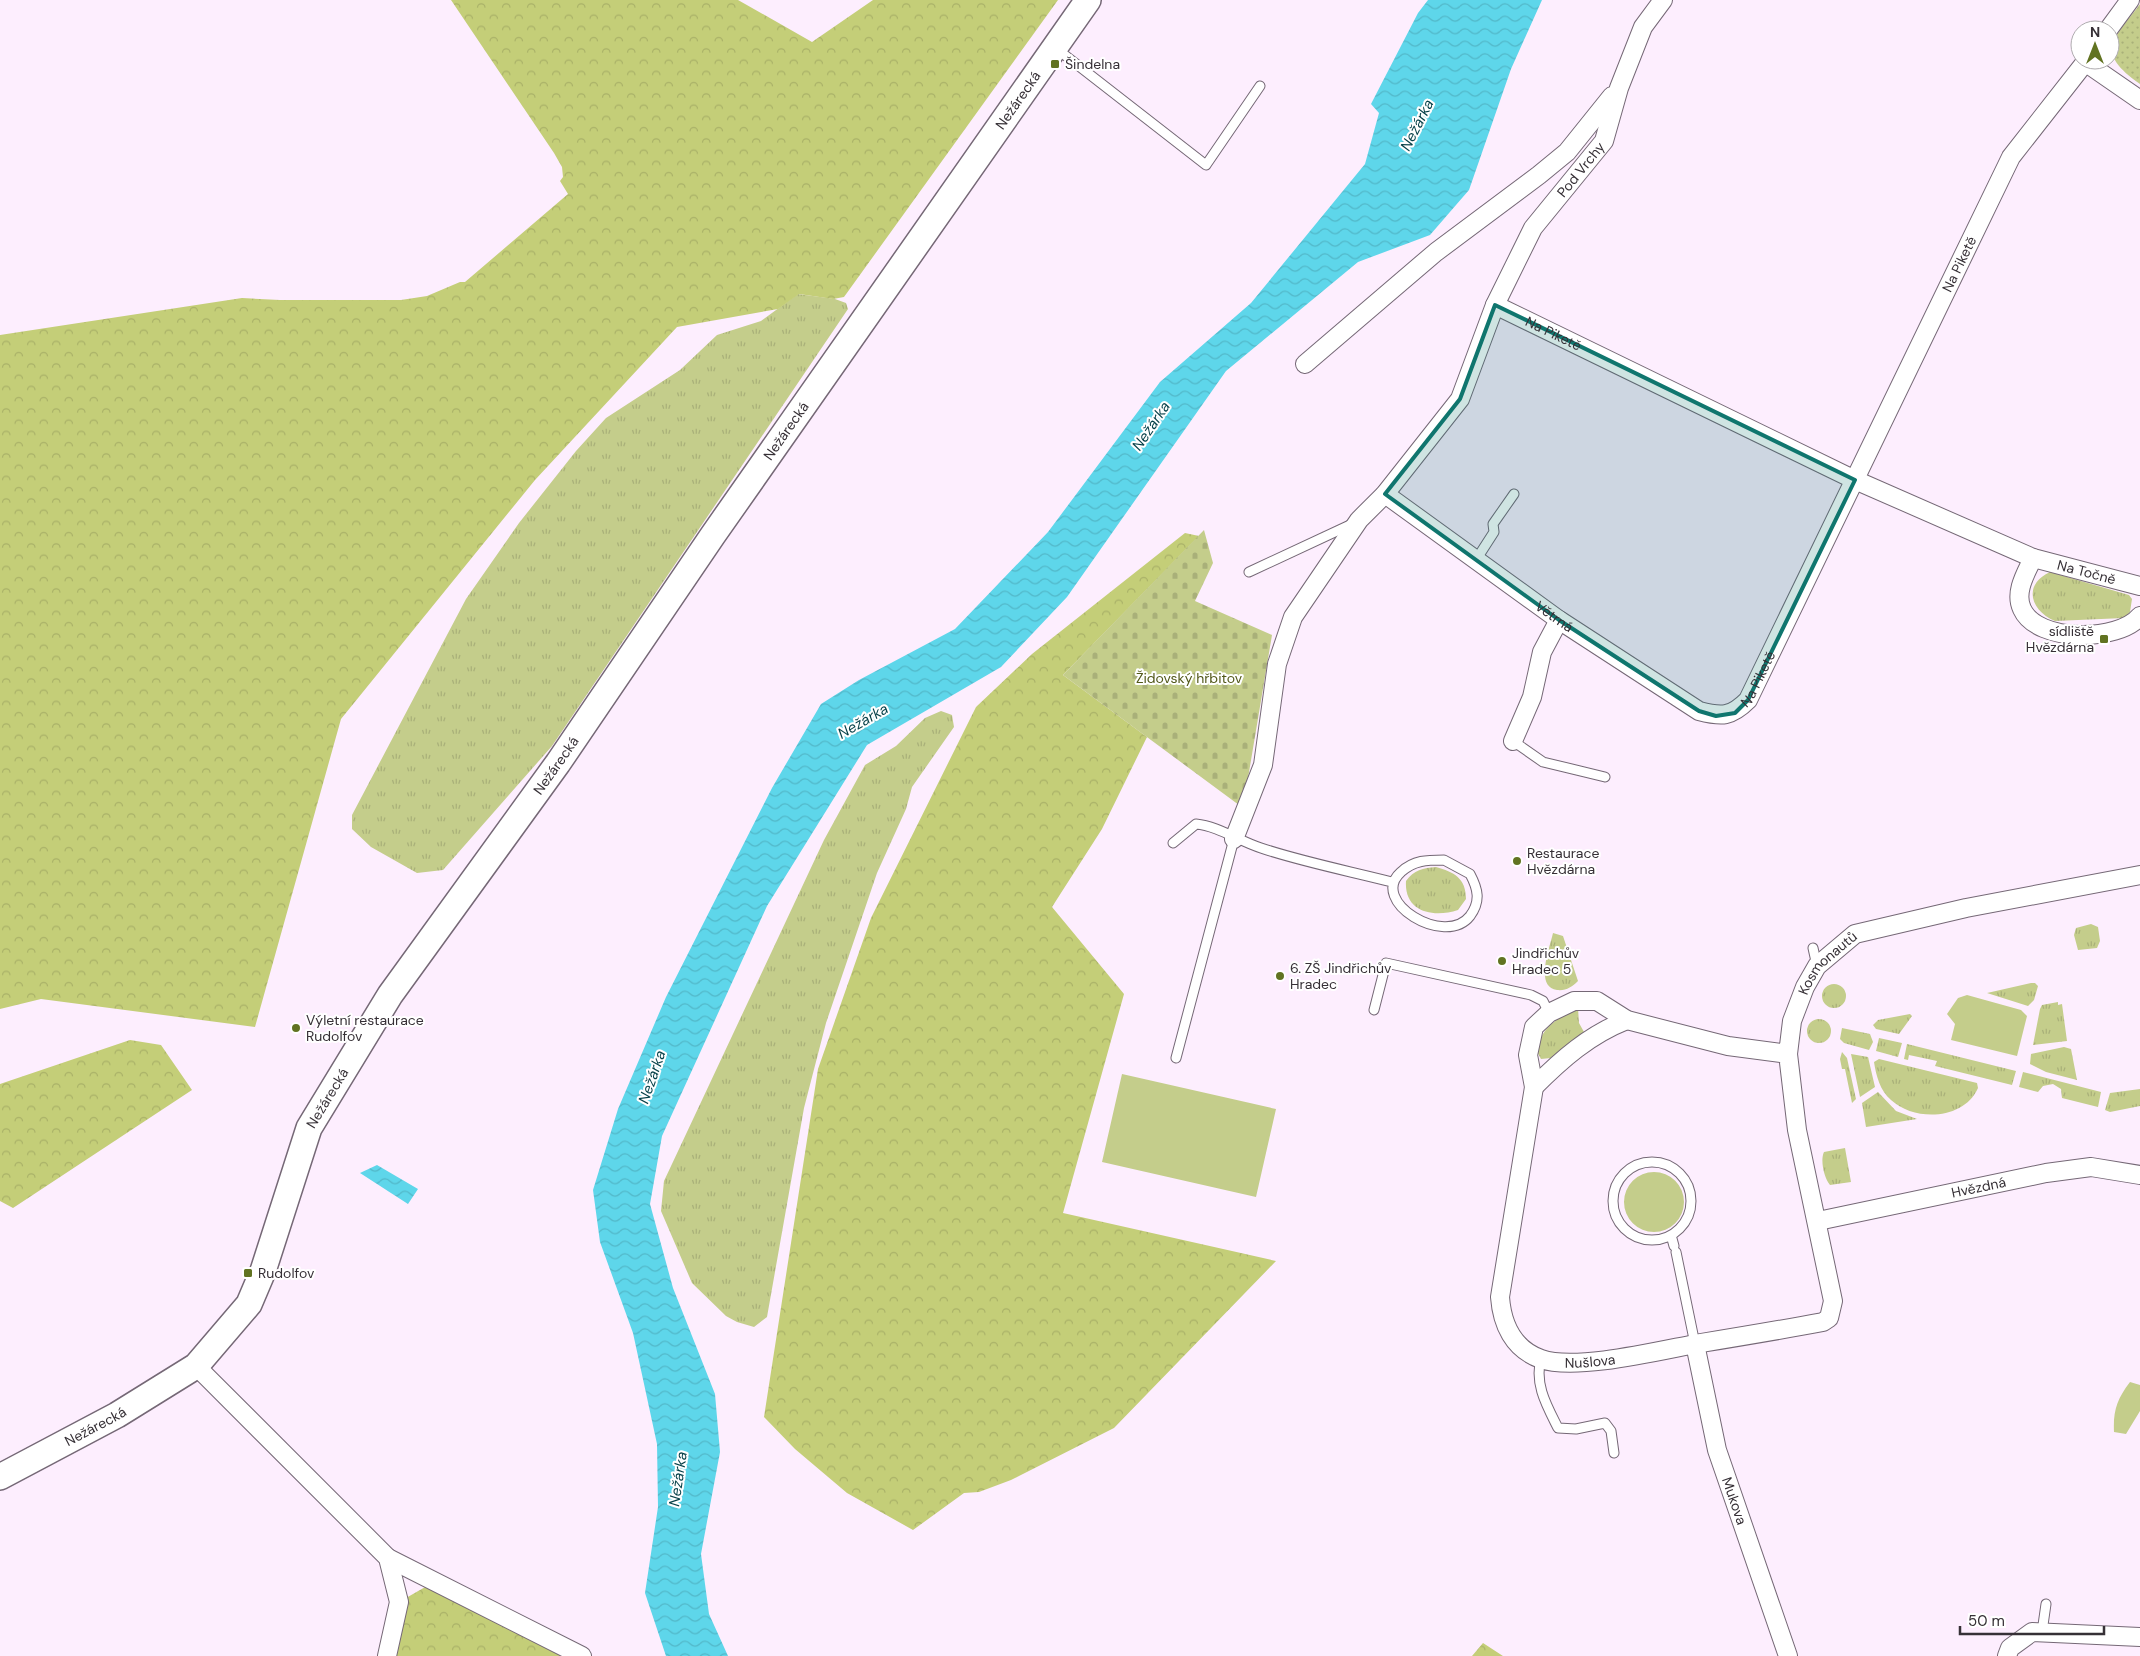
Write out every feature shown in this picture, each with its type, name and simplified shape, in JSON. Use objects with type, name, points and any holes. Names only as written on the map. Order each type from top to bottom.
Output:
[{"type":"street","name":"Nežárecká","points":[[0,1477],[118,1415],[196,1366],[249,1304],[263,1271],[309,1128],[390,995],[558,763],[713,535],[1088,0]]},
{"type":"street","name":"Pod Vrchy","points":[[1234,839],[1263,765],[1277,664],[1294,617],[1359,520],[1385,494],[1460,399],[1495,305],[1533,228],[1604,141],[1619,88],[1643,27],[1663,0]]},
{"type":"street","points":[[2115,20],[2130,0]]},
{"type":"street","name":"Na Piketě","points":[[1735,713],[1748,700],[2011,157],[2079,70]]},
{"type":"street","name":"Na Piketě","points":[[2098,70],[2140,100]]},
{"type":"street","points":[[1305,364],[1436,252],[1567,152],[1588,129],[1619,88]]},
{"type":"street","name":"Na Piketě","points":[[1495,305],[1855,480],[2033,558]]},
{"type":"street","name":"Větrná","points":[[1385,494],[1559,620],[1699,711],[1716,716],[1735,713]]},
{"type":"street","points":[[2033,558],[2020,589],[2022,609],[2031,620],[2051,633],[2077,635],[2114,632],[2134,623],[2140,616]]},
{"type":"street","name":"Na Točně","points":[[2033,558],[2140,586]]},
{"type":"street","points":[[1513,741],[1532,697],[1542,652],[1559,620]]},
{"type":"street","name":"Kosmonautů","points":[[1818,1221],[1798,1130],[1788,1054],[1789,1036],[1796,1010],[1805,987],[1817,966],[1855,934],[1965,902],[2140,875]]},
{"type":"street","points":[[1534,1087],[1528,1056],[1534,1027],[1549,1013],[1574,1001],[1584,1000],[1605,1005],[1626,1020],[1728,1046],[1788,1054]]},
{"type":"street","points":[[1534,1087],[1575,1048],[1610,1027],[1626,1020]]},
{"type":"street","name":"Nušlova","points":[[1534,1087],[1500,1297],[1502,1315],[1510,1336],[1540,1359],[1559,1363],[1618,1358],[1823,1322],[1829,1318],[1833,1301],[1818,1221]]},
{"type":"street","name":"Hvězdná","points":[[1818,1221],[2046,1173],[2091,1167],[2140,1175]]},
{"type":"street","name":"Mukova","points":[[1695,1344],[1717,1450],[1788,1656]]},
{"type":"street","points":[[196,1366],[388,1558],[582,1656]]},
{"type":"street","points":[[387,1656],[399,1602],[388,1558]]},
{"type":"street","points":[[2007,1656],[2010,1648],[2032,1632],[2140,1637]]},
{"type":"lane","points":[[1055,47],[1206,165],[1260,86]]},
{"type":"lane","points":[[1476,560],[1494,532],[1493,524],[1514,494]]},
{"type":"lane","points":[[1249,572],[1359,520]]},
{"type":"lane","points":[[1513,741],[1543,762],[1605,777]]},
{"type":"lane","points":[[1173,843],[1196,824],[1210,826],[1234,839],[1262,849],[1392,882]]},
{"type":"lane","points":[[1176,1058],[1234,839]]},
{"type":"lane","points":[[1444,860],[1470,874],[1478,895],[1476,906],[1468,918],[1455,926],[1437,926],[1419,922],[1397,900],[1392,888],[1392,882],[1407,866],[1418,861],[1444,860]]},
{"type":"lane","points":[[1813,948],[1817,966]]},
{"type":"lane","points":[[1374,1010],[1386,963],[1531,995],[1543,1002],[1549,1013]]},
{"type":"lane","points":[[1650,1163],[1667,1165],[1676,1171],[1687,1184],[1691,1200],[1688,1215],[1679,1229],[1671,1235],[1657,1240],[1642,1238],[1633,1235],[1620,1222],[1614,1209],[1615,1191],[1621,1179],[1634,1167],[1650,1163]]},
{"type":"lane","points":[[1671,1235],[1695,1344]]},
{"type":"lane","points":[[1540,1359],[1538,1380],[1547,1406],[1558,1428],[1576,1429],[1605,1423],[1611,1431],[1614,1453]]},
{"type":"lane","points":[[2042,1632],[2046,1604]]},
{"type":"highlighted area","points":[[1495,305],[1855,480],[1748,700],[1735,713],[1716,716],[1699,711],[1559,620],[1385,494],[1460,399]]},
{"type":"green space","points":[[451,0],[738,0],[812,42],[873,0],[1058,0],[844,297],[833,299],[799,294],[778,309],[677,327],[535,480],[341,719],[255,1027],[41,999],[0,1009],[0,335],[242,298],[280,300],[401,300],[427,296],[460,282],[465,282],[568,194],[560,181],[563,177],[562,167],[554,153]]},
{"type":"green space","points":[[2140,4],[2140,84],[2120,66],[2120,31]]},
{"type":"green space","points":[[798,294],[835,299],[846,303],[848,309],[552,746],[443,870],[417,873],[371,847],[352,829],[352,815],[466,599],[519,523],[576,451],[606,418],[680,370],[717,335],[761,321]]},
{"type":"green space","name":"Židovský hřbitov","points":[[1204,530],[1213,563],[1195,601],[1272,635],[1243,808],[1063,675]]},
{"type":"green space","points":[[1185,533],[1199,536],[1063,675],[1147,737],[1102,829],[1052,907],[1124,994],[1063,1213],[1276,1261],[1114,1428],[1011,1480],[979,1492],[964,1493],[913,1530],[847,1493],[795,1449],[764,1417],[818,1069],[871,918],[976,707],[1032,654]]},
{"type":"green space","points":[[2050,572],[2129,595],[2132,599],[2130,612],[2124,618],[2055,621],[2047,617],[2035,605],[2033,591],[2041,577]]},
{"type":"green space","points":[[941,711],[952,715],[954,727],[912,787],[906,809],[877,873],[826,1023],[804,1108],[767,1317],[754,1327],[737,1322],[726,1316],[692,1283],[661,1211],[664,1181],[824,840],[865,765],[896,746],[925,718]]},
{"type":"green space","points":[[1436,867],[1458,877],[1464,886],[1466,899],[1458,910],[1430,913],[1415,906],[1410,900],[1406,881],[1419,870]]},
{"type":"green space","points":[[2091,924],[2098,927],[2100,941],[2097,948],[2078,950],[2074,935],[2076,928]]},
{"type":"green space","points":[[1553,933],[1563,936],[1578,981],[1571,987],[1563,990],[1550,987],[1546,982],[1545,966]]},
{"type":"green space","points":[[2035,983],[2038,986],[2034,1000],[2028,1006],[1987,993]]},
{"type":"green space","points":[[1834,984],[1843,987],[1846,996],[1843,1005],[1834,1008],[1825,1005],[1822,996],[1825,987]]},
{"type":"green space","points":[[1967,995],[2021,1010],[2027,1016],[2017,1056],[1951,1040],[1955,1024],[1947,1014],[1958,998]]},
{"type":"green space","points":[[2058,1002],[2058,1005],[2062,1004],[2067,1041],[2033,1045],[2042,1005]]},
{"type":"green space","points":[[1578,1008],[1579,1023],[1584,1032],[1551,1058],[1541,1059],[1536,1050],[1547,1029],[1551,1024]]},
{"type":"green space","points":[[1910,1014],[1912,1016],[1899,1034],[1876,1029],[1873,1025],[1878,1020]]},
{"type":"green space","points":[[1819,1019],[1827,1023],[1831,1031],[1827,1039],[1819,1043],[1811,1039],[1807,1031],[1811,1023]]},
{"type":"green space","points":[[1842,1028],[1870,1034],[1873,1042],[1869,1050],[1844,1043],[1840,1039]]},
{"type":"green space","points":[[1879,1038],[1902,1043],[1898,1057],[1876,1051]]},
{"type":"green space","points":[[130,1040],[161,1045],[192,1090],[13,1208],[0,1201],[0,1084]]},
{"type":"green space","points":[[1907,1044],[2016,1071],[2012,1085],[1935,1066],[1937,1061],[1909,1055],[1908,1060],[1904,1059]]},
{"type":"green space","points":[[2064,1047],[2071,1049],[2077,1080],[2046,1072],[2030,1064],[2031,1054]]},
{"type":"green space","points":[[1842,1052],[1847,1058],[1856,1099],[1852,1103],[1845,1069],[1842,1069],[1840,1059]]},
{"type":"green space","points":[[1851,1054],[1868,1057],[1875,1087],[1860,1097]]},
{"type":"green space","points":[[1879,1059],[1977,1083],[1978,1088],[1971,1099],[1951,1112],[1925,1114],[1913,1112],[1901,1107],[1884,1092],[1877,1077],[1874,1062]]},
{"type":"green space","points":[[2023,1072],[2101,1092],[2098,1107],[2062,1098],[2061,1089],[2053,1084],[2043,1086],[2038,1092],[2019,1087]]},
{"type":"green space","points":[[1122,1074],[1276,1109],[1256,1197],[1102,1162]]},
{"type":"green space","points":[[2140,1089],[2140,1106],[2110,1112],[2105,1110],[2110,1093]]},
{"type":"green space","points":[[1878,1092],[1896,1111],[1917,1119],[1866,1127],[1862,1103]]},
{"type":"green space","points":[[1845,1148],[1851,1182],[1830,1185],[1823,1169],[1822,1160],[1824,1152]]},
{"type":"green space","points":[[1654,1172],[1671,1177],[1679,1185],[1684,1202],[1679,1219],[1671,1227],[1654,1232],[1637,1227],[1629,1219],[1624,1202],[1629,1185],[1637,1177]]},
{"type":"green space","points":[[2130,1382],[2140,1385],[2140,1411],[2126,1434],[2114,1432],[2114,1418],[2117,1406]]},
{"type":"green space","points":[[434,1582],[583,1656],[387,1656],[399,1602]]},
{"type":"green space","points":[[1483,1643],[1503,1656],[1472,1656]]},
{"type":"water","name":"Nežárka","points":[[1428,0],[1542,0],[1511,69],[1469,190],[1430,235],[1358,262],[1226,371],[1067,597],[1001,667],[867,745],[767,906],[662,1136],[650,1204],[673,1288],[715,1394],[720,1452],[701,1554],[709,1614],[728,1656],[666,1656],[645,1593],[658,1507],[657,1444],[633,1333],[600,1242],[593,1190],[618,1109],[666,997],[772,788],[821,704],[859,680],[955,629],[1048,532],[1160,382],[1251,303],[1365,164],[1379,113],[1371,104],[1418,13]]},
{"type":"water","points":[[377,1165],[418,1189],[408,1204],[360,1173]]},
{"type":"place","name":"Šindelna","points":[[1055,64]]},
{"type":"place","name":"sídliště Hvězdárna","points":[[2104,639]]},
{"type":"place","name":"Restaurace Hvězdárna","points":[[1517,861]]},
{"type":"place","name":"Jindřichův Hradec 5","points":[[1502,961]]},
{"type":"place","name":"6. ZŠ Jindřichův Hradec","points":[[1280,976]]},
{"type":"place","name":"Výletní restaurace Rudolfov","points":[[296,1028]]},
{"type":"place","name":"Rudolfov","points":[[248,1273]]}]
